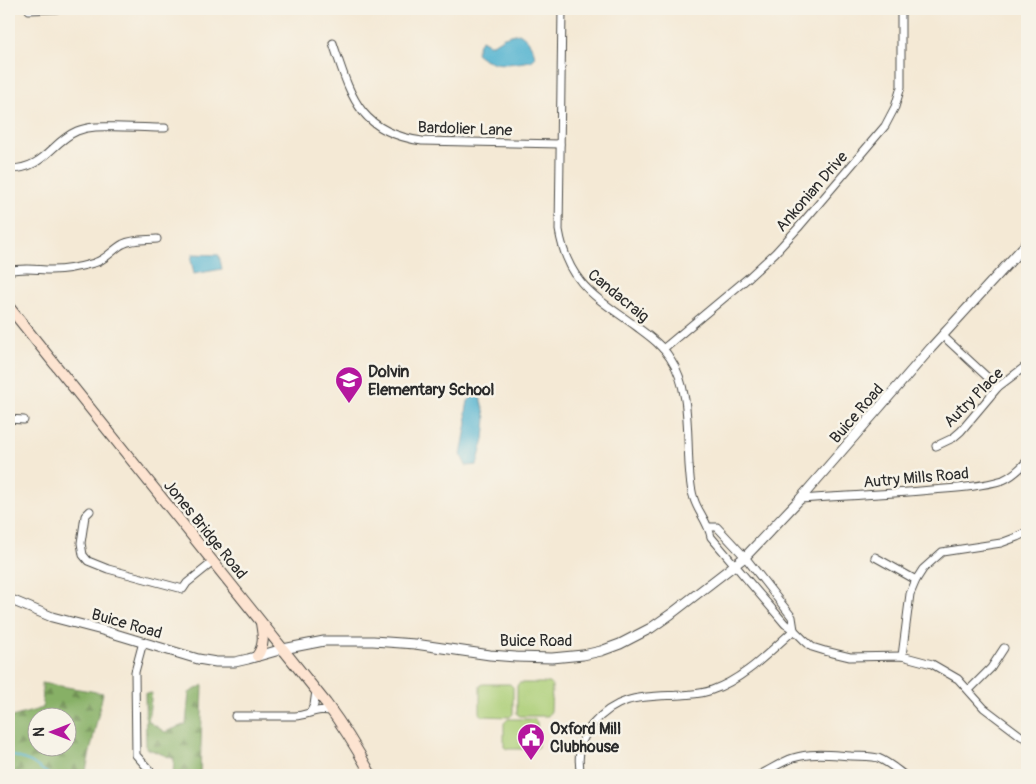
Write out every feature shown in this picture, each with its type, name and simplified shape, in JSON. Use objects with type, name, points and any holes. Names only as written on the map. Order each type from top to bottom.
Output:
[{"type":"main road","name":"Jones Bridge Road","points":[[9,307],[333,712],[371,775]]},
{"type":"main road","points":[[258,656],[263,642],[261,622]]},
{"type":"street","points":[[29,10],[57,9]]},
{"type":"street","name":"Candacraig","points":[[562,9],[559,230],[562,247],[569,265],[590,292],[651,338],[663,349],[676,368],[683,390],[690,476],[694,499],[709,527],[711,536],[785,624],[812,646],[850,657],[902,656],[932,664],[958,679],[984,708],[1027,739]]},
{"type":"street","name":"Ankonian Drive","points":[[663,349],[775,253],[885,126],[895,107],[900,87],[902,9]]},
{"type":"street","name":"Bardolier Lane","points":[[333,43],[348,87],[356,103],[371,121],[392,134],[406,139],[422,141],[560,144]]},
{"type":"street","points":[[9,169],[27,166],[36,162],[69,135],[86,128],[99,126],[165,128]]},
{"type":"street","points":[[9,271],[16,269],[62,270],[101,261],[126,242],[157,239]]},
{"type":"street","name":"Buice Road","points":[[9,599],[52,617],[198,659],[216,662],[235,662],[283,649],[324,641],[354,640],[415,644],[516,657],[552,658],[601,651],[620,644],[651,628],[745,557],[800,499],[1027,243]]},
{"type":"street","points":[[943,336],[998,387]]},
{"type":"street","name":"Autry Place","points":[[936,446],[953,438],[961,431],[998,387],[1027,365]]},
{"type":"street","points":[[9,419],[24,420]]},
{"type":"street","name":"Autry Mills Road","points":[[800,499],[872,495],[982,485],[1004,480],[1012,476],[1027,461]]},
{"type":"street","points":[[90,510],[84,516],[81,544],[83,555],[88,561],[108,569],[183,590],[187,583],[213,562]]},
{"type":"street","name":"Candacraig","points":[[709,527],[717,527],[745,557],[792,617],[794,630]]},
{"type":"street","points":[[902,656],[910,594],[923,569],[942,552],[1000,543],[1027,532]]},
{"type":"street","points":[[875,557],[916,580]]},
{"type":"street","points":[[581,775],[579,755],[582,742],[590,727],[606,710],[627,700],[642,697],[694,694],[710,691],[745,673],[794,630]]},
{"type":"street","points":[[143,642],[135,672],[136,755],[153,774]]},
{"type":"street","points":[[969,690],[992,668],[1004,648]]},
{"type":"street","points":[[311,712],[316,691]]},
{"type":"street","points":[[234,716],[295,716],[326,710],[333,712]]},
{"type":"street","points":[[759,775],[793,758],[803,755],[821,754],[878,758],[904,775]]},
{"type":"green space","points":[[42,683],[103,693],[85,775],[9,775],[9,716],[12,717],[28,712],[28,756],[78,756],[78,706],[43,706]]},
{"type":"green space","points":[[519,683],[549,683],[552,686],[551,711],[548,716],[520,716],[517,714],[517,686]]},
{"type":"green space","points":[[483,684],[510,684],[513,687],[513,714],[510,717],[483,716],[480,714],[480,686]]},
{"type":"green space","points":[[203,685],[200,775],[173,775],[174,759],[146,748],[145,694],[152,693],[148,721],[165,732],[186,724],[189,693]]},
{"type":"green space","points":[[508,719],[534,719],[537,722],[538,747],[536,749],[507,749],[504,747],[504,723]]},
{"type":"water","points":[[519,33],[528,40],[532,47],[535,58],[531,61],[509,64],[495,63],[482,58],[476,53],[482,40],[493,44],[504,37]]},
{"type":"water","points":[[193,254],[219,255],[222,269],[194,274],[191,260]]},
{"type":"water","points":[[475,394],[480,397],[486,418],[484,439],[477,465],[466,466],[461,455],[467,423],[466,412],[468,401]]},
{"type":"waterway","points":[[9,754],[31,762],[50,775]]},
{"type":"place","name":"Dolvin Elementary School","points":[[349,404]]},
{"type":"place","name":"Oxford Mill Clubhouse","points":[[531,761]]}]
